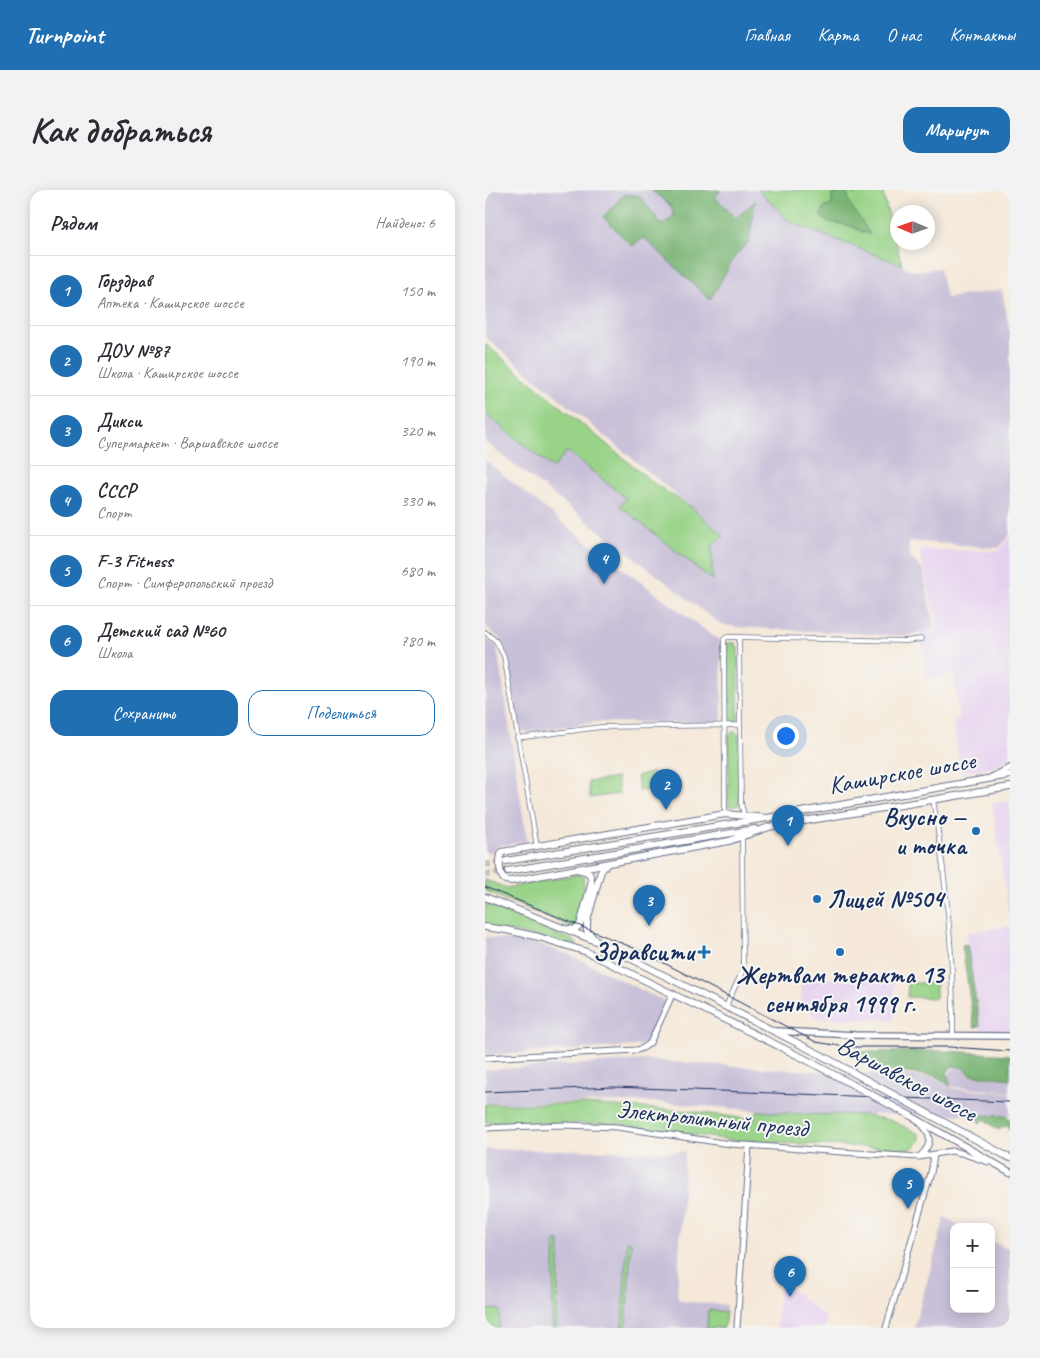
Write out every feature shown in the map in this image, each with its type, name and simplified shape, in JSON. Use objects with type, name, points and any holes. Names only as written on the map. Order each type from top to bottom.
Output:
[{"type":"main road","points":[[986,780],[1010,768]]},
{"type":"main road","name":"Каширское шоссе","points":[[506,861],[767,818],[1010,775]]},
{"type":"main road","name":"Каширское шоссе","points":[[507,871],[1010,787]]},
{"type":"main road","points":[[767,818],[725,814],[503,852],[500,860],[503,878],[505,881],[511,881],[729,842],[772,826]]},
{"type":"main road","points":[[597,942],[587,930],[587,921],[601,871],[605,865],[612,862]]},
{"type":"main road","points":[[565,929],[574,930],[581,925],[591,886],[592,879],[590,874],[586,871],[576,870]]},
{"type":"main road","name":"Варшавское шоссе","points":[[485,897],[597,942],[678,982],[776,1031],[1010,1158]]},
{"type":"main road","name":"Варшавское шоссе","points":[[485,927],[539,937],[587,952],[805,1059],[912,1116],[1010,1172]]},
{"type":"main road","points":[[776,1031],[855,1036],[1010,1036]]},
{"type":"street","points":[[485,632],[496,641],[504,656],[537,847]]},
{"type":"street","points":[[725,814],[724,642],[727,637],[921,640]]},
{"type":"street","points":[[739,637],[741,803],[744,815]]},
{"type":"street","points":[[517,738],[601,727],[740,725]]},
{"type":"street","points":[[933,799],[949,910],[953,975],[953,1036]]},
{"type":"street","points":[[726,1006],[743,970],[742,836]]},
{"type":"street","points":[[485,1058],[637,1050],[643,1048],[650,1043],[678,982]]},
{"type":"street","points":[[912,1116],[923,1126],[930,1138],[927,1148],[919,1157]]},
{"type":"street","name":"Электролитный проезд","points":[[485,1128],[564,1125],[617,1126],[749,1145],[919,1157],[951,1151],[998,1165]]},
{"type":"street","points":[[737,1328],[749,1145]]},
{"type":"street","points":[[886,1328],[931,1173],[934,1155]]},
{"type":"shaded area","points":[[485,190],[760,190],[790,222],[915,271],[940,268],[946,298],[1002,290],[1010,333],[1010,534],[999,548],[909,541],[909,556],[923,570],[934,628],[907,636],[736,627],[720,624],[485,442],[485,414],[553,468],[567,450],[627,498],[620,506],[712,580],[712,545],[724,536],[485,337]]},
{"type":"shaded area","points":[[485,460],[579,536],[721,642],[721,721],[717,723],[596,722],[525,732],[518,728],[507,654],[499,638],[485,626]]},
{"type":"shaded area","points":[[1010,536],[1010,758],[994,767],[961,772],[953,723],[959,717],[954,675],[927,678],[921,631],[938,630],[919,550],[999,551]]},
{"type":"shaded area","points":[[485,637],[497,647],[527,841],[498,846],[492,852],[485,852]]},
{"type":"shaded area","points":[[1010,801],[1010,922],[992,803]]},
{"type":"shaded area","points":[[1010,926],[1010,1031],[980,1030],[981,1023],[966,933]]},
{"type":"shaded area","points":[[485,937],[537,944],[570,955],[666,1002],[649,1041],[644,1045],[636,1046],[485,1055]]},
{"type":"shaded area","points":[[864,973],[895,974],[894,1020],[816,1018],[801,1002],[801,978],[857,979]]},
{"type":"shaded area","points":[[647,1060],[932,1077],[955,1089],[1010,1093],[1010,1115],[797,1114],[656,1102],[485,1103],[485,1070]]},
{"type":"shaded area","points":[[953,1068],[963,1069],[970,1076],[1010,1080],[1010,1092],[953,1087],[948,1075]]},
{"type":"shaded area","points":[[485,1149],[685,1152],[677,1297],[681,1301],[726,1305],[724,1328],[485,1328]]},
{"type":"shaded area","points":[[945,1217],[956,1223],[950,1223],[950,1313],[995,1313],[995,1243],[1008,1249],[1010,1246],[1010,1328],[914,1328]]},
{"type":"shaded area","points":[[779,1278],[825,1317],[825,1328],[777,1328]]},
{"type":"green space","points":[[651,190],[721,190],[715,197],[736,218],[755,201],[749,242],[735,256],[710,300],[644,238],[632,246],[603,217],[624,194],[640,196],[662,225],[674,216],[671,206]]},
{"type":"green space","points":[[758,190],[851,190],[853,194],[868,190],[882,190],[890,220],[890,250],[898,250],[902,265],[790,222]]},
{"type":"green space","points":[[836,190],[846,190],[850,204],[870,234],[850,226],[830,222],[820,216],[825,207],[832,205],[832,194],[837,193]]},
{"type":"green space","points":[[485,344],[655,484],[691,507],[724,536],[712,545],[712,580],[620,506],[626,498],[567,451],[553,468],[485,414]]},
{"type":"green space","points":[[729,643],[735,643],[738,648],[738,720],[734,723],[729,722],[728,718],[727,647]]},
{"type":"green space","points":[[732,732],[736,732],[739,735],[739,805],[729,807],[729,736]]},
{"type":"green space","points":[[653,772],[655,789],[639,791],[637,776]]},
{"type":"green space","points":[[617,778],[619,794],[590,798],[588,782]]},
{"type":"green space","points":[[579,874],[583,877],[584,887],[578,923],[575,926],[569,926],[485,891],[485,880],[507,888]]},
{"type":"green space","points":[[485,904],[576,942],[577,946],[485,926]]},
{"type":"green space","points":[[967,944],[980,1026],[974,1027],[962,945]]},
{"type":"green space","points":[[908,983],[936,983],[936,998],[907,997]]},
{"type":"green space","points":[[948,1051],[1010,1055],[1010,1079],[971,1075],[963,1068],[952,1066],[947,1073],[951,1086],[935,1076],[876,1070],[846,1052]]},
{"type":"green space","points":[[485,1104],[582,1104],[689,1111],[755,1120],[755,1114],[758,1111],[797,1114],[866,1115],[893,1121],[919,1134],[920,1141],[911,1149],[754,1142],[754,1139],[751,1143],[617,1124],[485,1122]]},
{"type":"green space","points":[[978,1115],[1007,1116],[1010,1119],[1010,1131],[1008,1125],[998,1130],[984,1119],[979,1124]]},
{"type":"green space","points":[[555,1241],[560,1241],[556,1328],[552,1328]]},
{"type":"green space","points":[[627,1241],[631,1242],[626,1328],[622,1328]]},
{"type":"green space","points":[[485,1309],[500,1310],[499,1328],[485,1328]]},
{"type":"green space","points":[[708,1310],[726,1312],[724,1328],[707,1328]]},
{"type":"tunnel","points":[[485,865],[505,861]]},
{"type":"tunnel","points":[[485,875],[508,871]]},
{"type":"tram line","points":[[485,887],[641,951],[816,1042],[847,1047],[949,1047],[1010,1051]]},
{"type":"railway","points":[[485,1092],[613,1087],[1010,1102]]},
{"type":"place","name":"СССР","points":[[604,584]]},
{"type":"place","name":"ДОУ №87","points":[[666,810]]},
{"type":"place","name":"Вкусно — и точка","points":[[976,831]]},
{"type":"place","name":"Горздрав","points":[[788,846]]},
{"type":"place","name":"Лицей №504","points":[[817,899]]},
{"type":"place","name":"Дикси","points":[[649,926]]},
{"type":"place","name":"Здравсити","points":[[704,952]]},
{"type":"place","name":"Жертвам теракта 13 сентября 1999 г.","points":[[840,952]]},
{"type":"place","name":"F-3 Fitness","points":[[908,1209]]},
{"type":"place","name":"Детский сад №60","points":[[790,1297]]}]
